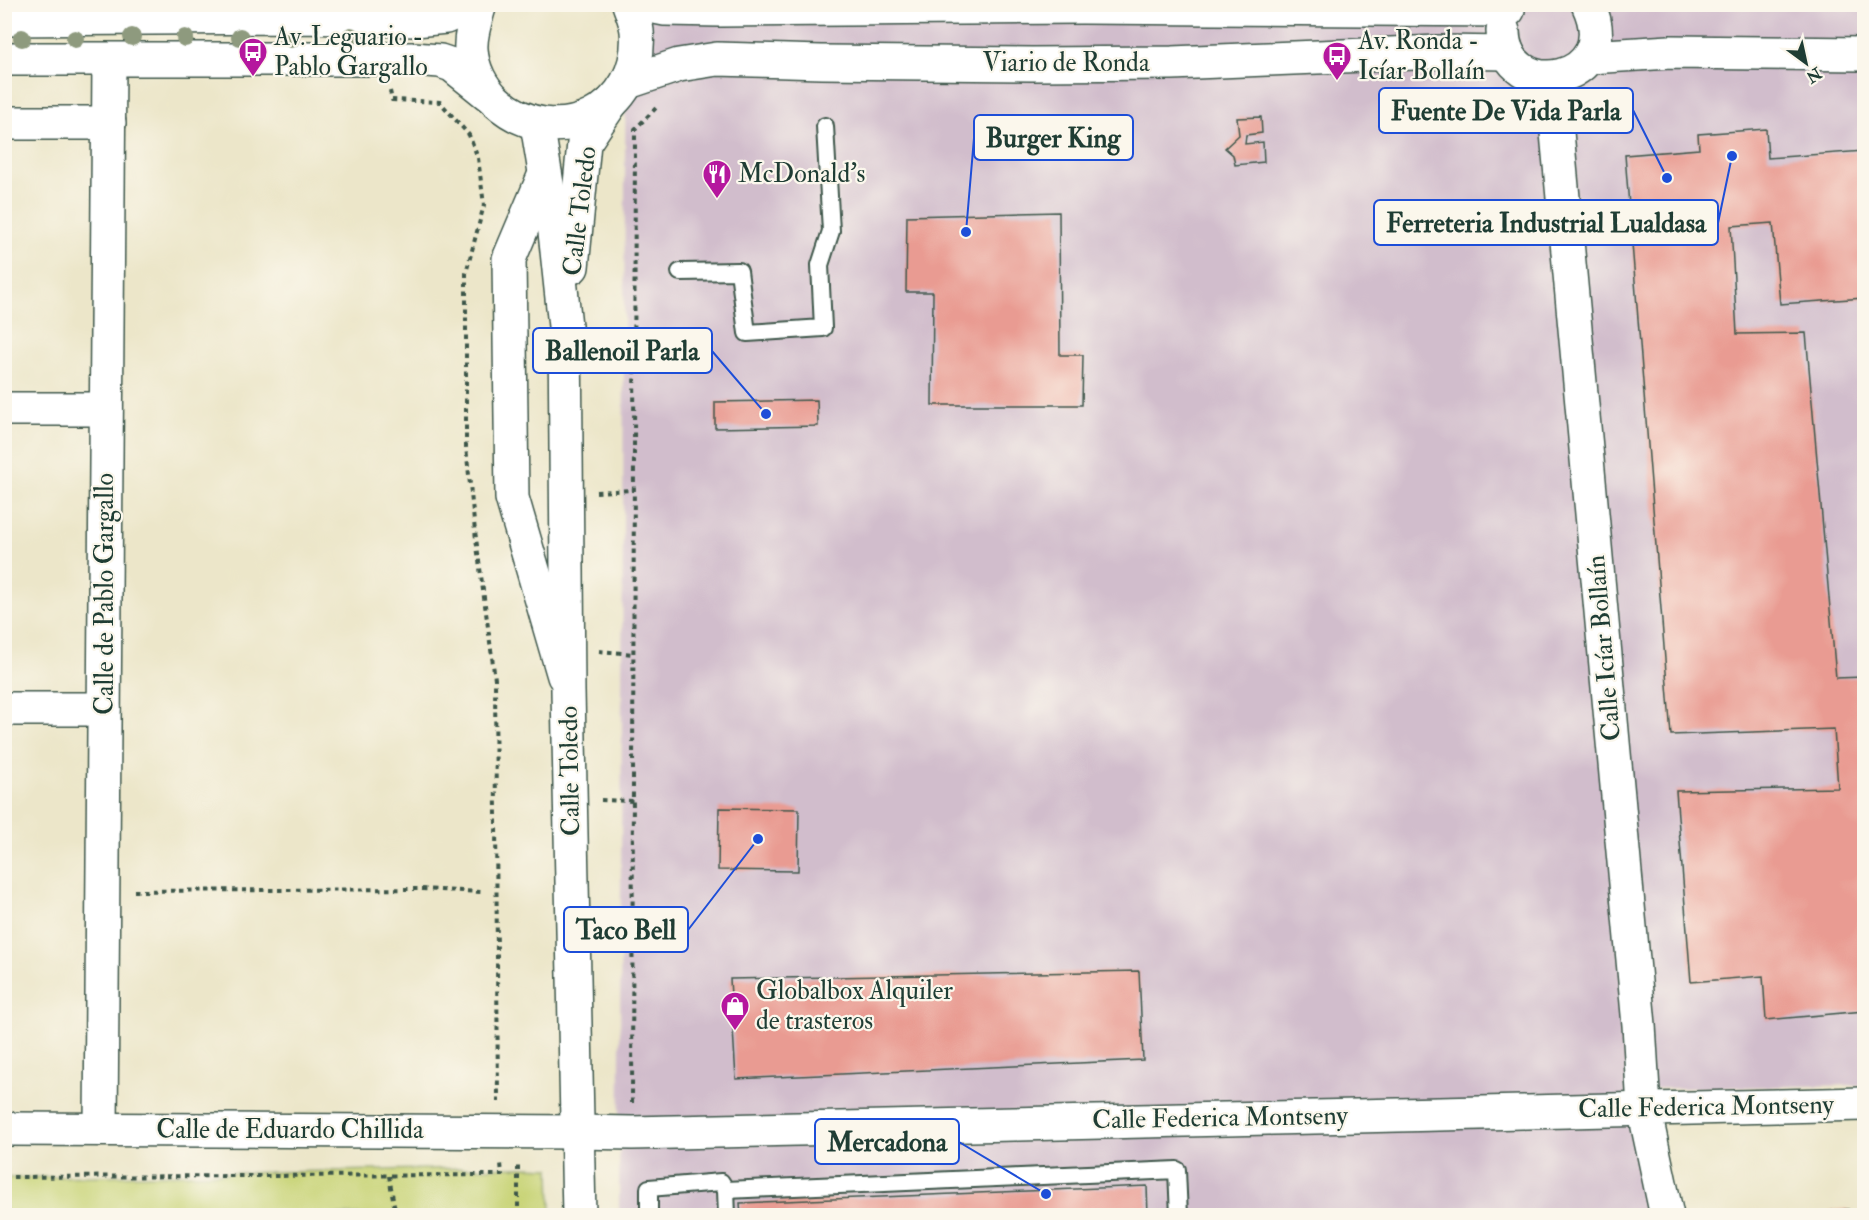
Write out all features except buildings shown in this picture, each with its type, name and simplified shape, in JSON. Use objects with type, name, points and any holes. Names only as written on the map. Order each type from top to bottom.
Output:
[{"type":"street","points":[[4,19],[303,17],[415,20],[446,18],[474,4]]},
{"type":"street","points":[[480,4],[471,49],[476,72],[488,94]]},
{"type":"street","name":"Calle Toledo","points":[[565,326],[577,228],[584,143],[620,93],[637,56],[637,29],[629,4]]},
{"type":"street","points":[[640,4],[676,10],[1510,7],[1503,24],[1503,39],[1508,53],[1519,67],[1534,76],[1552,78],[1573,72],[1589,57],[1596,40],[1596,21],[1590,5]]},
{"type":"street","name":"Viario de Ronda","points":[[537,124],[564,125],[589,118],[620,93],[679,65],[717,58],[822,62],[1044,64],[1172,63],[1439,52],[1508,53]]},
{"type":"street","points":[[1589,57],[1670,52],[1864,54]]},
{"type":"street","points":[[4,59],[413,59],[440,61],[452,65],[510,113],[537,124]]},
{"type":"street","name":"Calle de Pablo Gargallo","points":[[101,1129],[109,60]]},
{"type":"street","name":"Calle Icíar Bollaín","points":[[1552,78],[1636,989],[1644,1108],[1666,1215]]},
{"type":"street","points":[[4,123],[109,123]]},
{"type":"street","name":"Calle Toledo","points":[[537,124],[555,232],[565,326],[568,691],[579,1215]]},
{"type":"street","points":[[544,174],[509,259],[512,498],[568,691]]},
{"type":"street","points":[[4,409],[106,409]]},
{"type":"street","points":[[4,709],[104,709]]},
{"type":"street","name":"Calle Federica Montseny","points":[[576,1132],[632,1133],[1864,1104]]},
{"type":"street","name":"Calle de Eduardo Chillida","points":[[4,1129],[576,1132]]},
{"type":"lane","points":[[680,272],[739,271],[747,333],[823,328],[820,266],[831,231],[825,126]]},
{"type":"lane","points":[[726,1190],[1178,1170],[1179,1215]]},
{"type":"lane","points":[[649,1215],[649,1188],[721,1182],[726,1190],[728,1215]]},
{"type":"path","points":[[390,88],[391,100],[440,102],[464,128],[478,158],[484,201],[466,273],[466,447],[495,679],[508,1131],[518,1215]]},
{"type":"path","points":[[632,1133],[635,129],[658,106]]},
{"type":"path","points":[[103,891],[421,889],[481,892]]},
{"type":"path","points":[[4,1177],[502,1175],[508,1131]]},
{"type":"path","points":[[389,1176],[396,1215]]},
{"type":"shaded area","points":[[626,5],[1864,5],[1864,1085],[1632,1089],[1658,1215],[619,1216]]},
{"type":"green space","points":[[550,1168],[551,1215],[5,1215],[5,1178]]},
{"type":"place","name":"Av. Leguario - Pablo Gargallo","points":[[253,78]]},
{"type":"place","name":"Av. Ronda - Icíar Bollaín","points":[[1337,82]]},
{"type":"place","name":"Ferreteria Industrial Lualdasa","points":[[1732,156]]},
{"type":"place","name":"Fuente De Vida Parla","points":[[1667,178]]},
{"type":"place","name":"McDonald's","points":[[717,200]]},
{"type":"place","name":"Burger King","points":[[966,232]]},
{"type":"place","name":"Ballenoil Parla","points":[[766,414]]},
{"type":"place","name":"Taco Bell","points":[[758,839]]},
{"type":"place","name":"Globalbox Alquiler de trasteros","points":[[735,1032]]},
{"type":"place","name":"Mercadona","points":[[1046,1194]]}]
